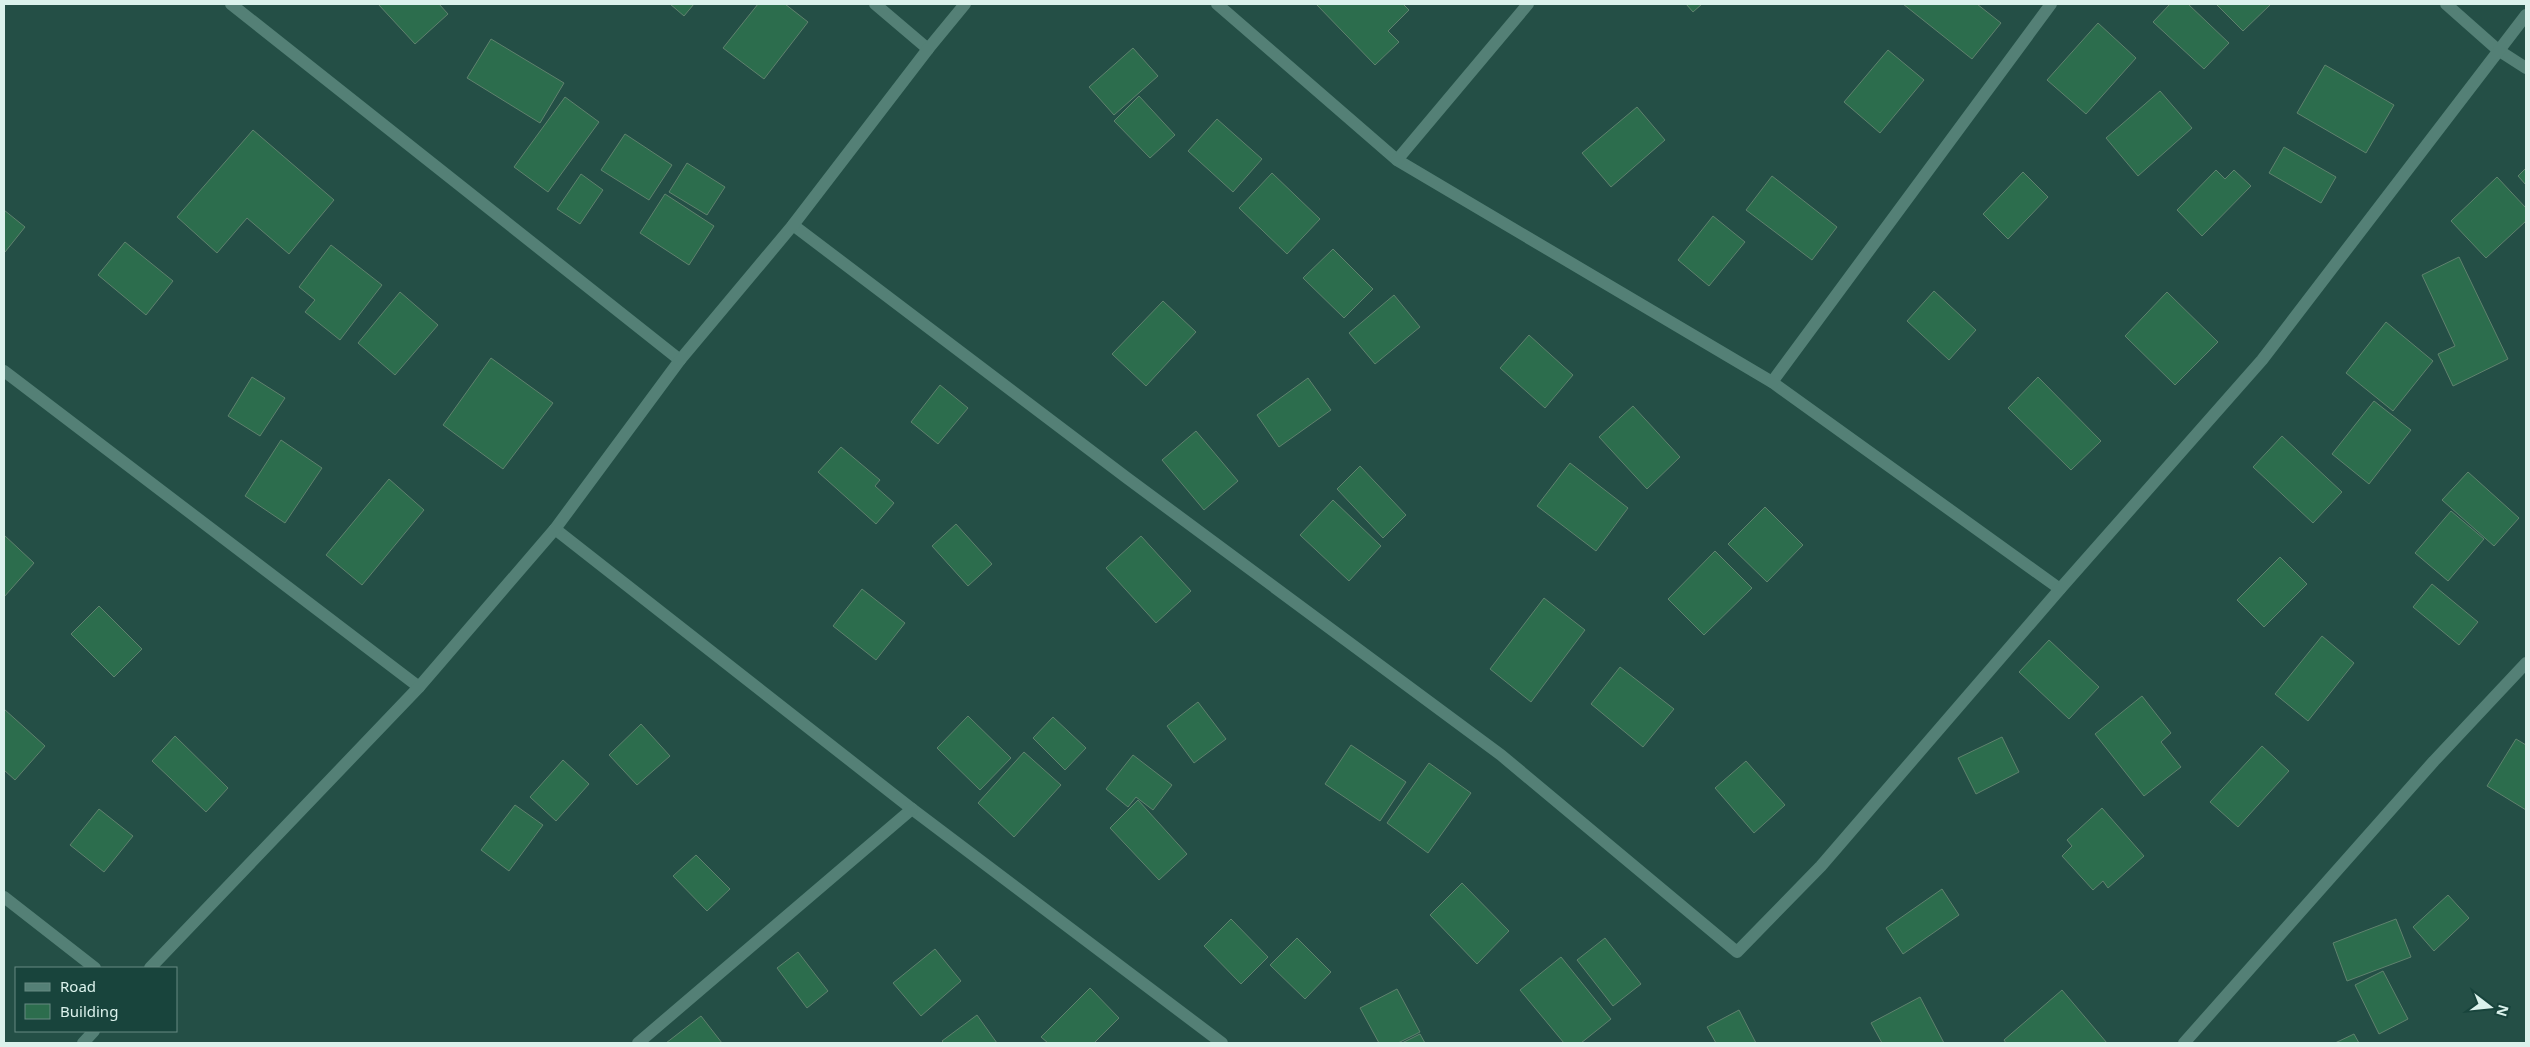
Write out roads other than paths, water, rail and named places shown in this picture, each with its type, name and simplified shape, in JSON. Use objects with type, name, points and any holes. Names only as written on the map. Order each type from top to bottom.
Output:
[{"type":"street","points":[[231,4],[680,360]]},
{"type":"street","points":[[875,4],[928,49]]},
{"type":"street","points":[[151,967],[419,687],[556,529],[680,360],[793,225],[928,49],[966,4]]},
{"type":"street","points":[[1217,4],[1397,160],[1772,382],[2060,589]]},
{"type":"street","points":[[1397,160],[1528,4]]},
{"type":"street","points":[[1772,382],[2051,4]]},
{"type":"street","points":[[2446,4],[2498,50],[2526,68]]},
{"type":"street","points":[[793,225],[1127,478],[1501,756],[1736,952],[1821,866],[2060,589],[2262,360],[2526,15]]},
{"type":"street","points":[[4,371],[419,687]]},
{"type":"street","points":[[556,529],[912,809],[1222,1043]]},
{"type":"street","points":[[2184,1043],[2434,761],[2526,663]]},
{"type":"street","points":[[638,1043],[912,809]]},
{"type":"street","points":[[4,897],[94,967]]},
{"type":"street","points":[[83,1043],[93,1032]]}]
